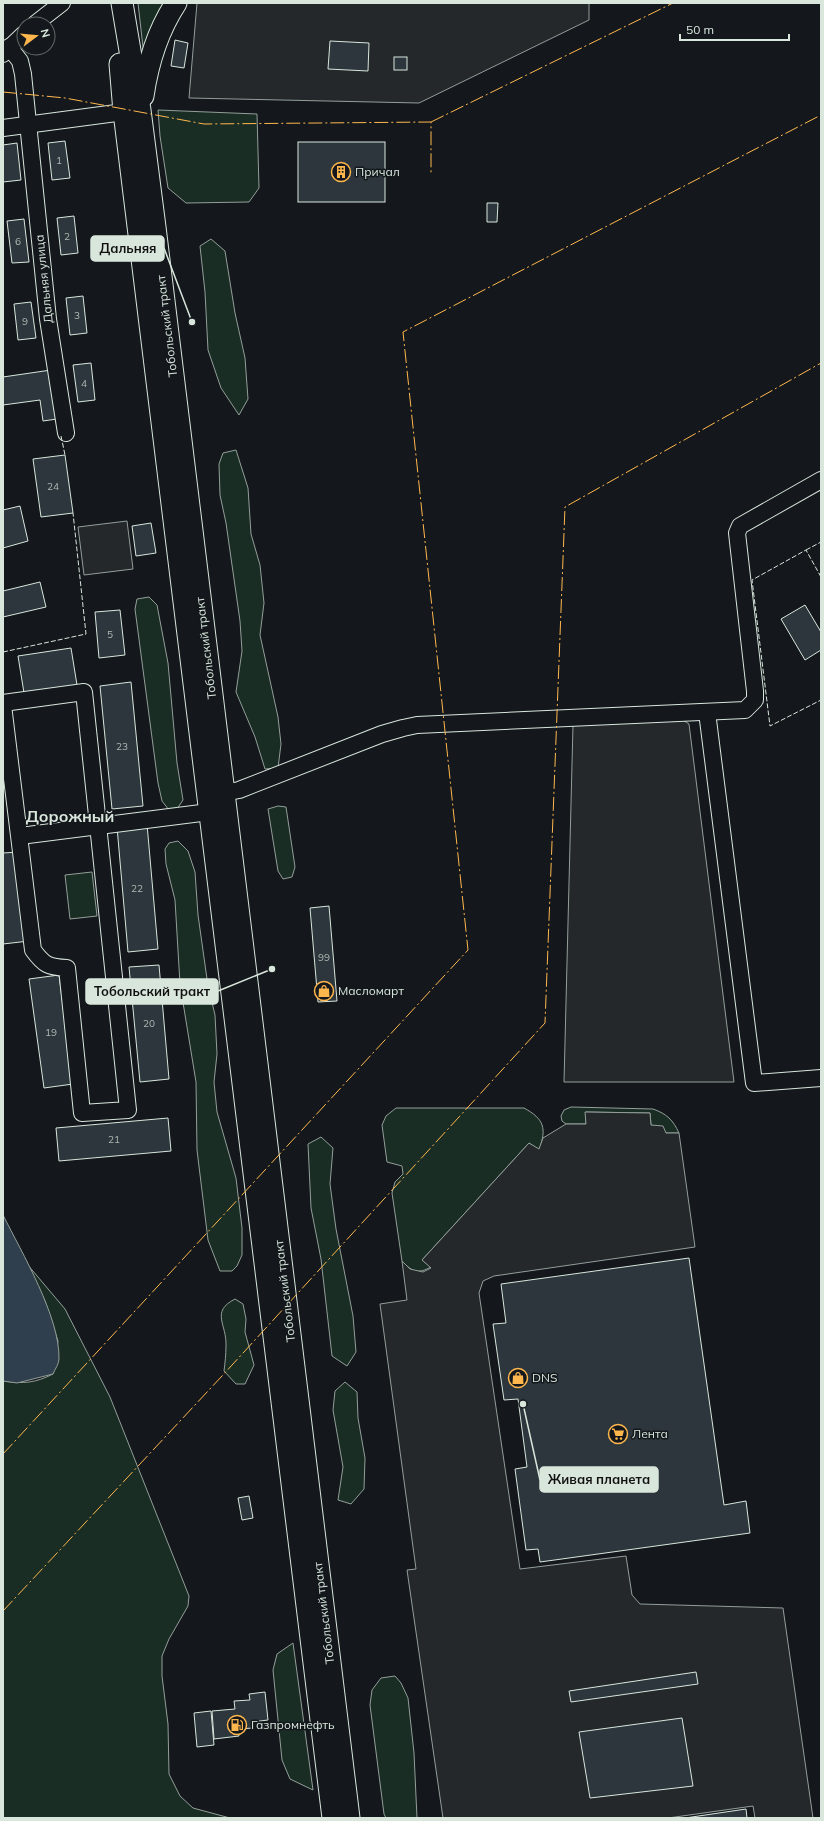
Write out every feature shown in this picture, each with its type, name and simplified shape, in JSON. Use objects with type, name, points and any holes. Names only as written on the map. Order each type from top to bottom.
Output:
[{"type":"main road","name":"Тобольский тракт","points":[[118,3],[170,419],[224,793],[349,1818]]},
{"type":"main road","name":"Тобольский тракт","points":[[122,3],[132,111]]},
{"type":"main road","points":[[132,111],[146,75],[153,49],[161,28],[176,3]]},
{"type":"main road","name":"Тобольский тракт","points":[[170,419],[209,812],[333,1818]]},
{"type":"street","points":[[45,16],[62,3]]},
{"type":"street","points":[[6,51],[16,42]]},
{"type":"street","name":"Дальняя улица","points":[[6,51],[20,61],[21,67],[48,319],[66,433]]},
{"type":"street","points":[[3,128],[132,111]]},
{"type":"street","points":[[224,793],[239,790],[382,734],[417,725],[745,710],[755,700],[737,533],[740,526],[821,480]]},
{"type":"street","points":[[84,692],[99,825],[128,1110],[82,1113],[67,968],[55,968],[45,964],[33,950],[3,704],[84,692]]},
{"type":"street","points":[[707,712],[754,1083],[821,1078]]},
{"type":"street","points":[[20,836],[209,812]]},
{"type":"green space","points":[[138,3],[167,3],[144,56]]},
{"type":"green space","points":[[158,110],[257,114],[259,188],[249,202],[186,203],[168,188],[160,136]]},
{"type":"green space","points":[[211,239],[225,251],[235,313],[245,358],[248,399],[239,415],[221,388],[208,350],[205,292],[200,246]]},
{"type":"green space","points":[[236,450],[248,488],[251,534],[260,565],[264,603],[260,635],[278,717],[281,744],[278,768],[265,769],[255,737],[236,692],[242,651],[240,621],[226,523],[220,495],[219,464],[223,453]]},
{"type":"green space","points":[[149,597],[157,605],[168,663],[177,763],[183,800],[177,809],[169,810],[162,801],[158,783],[135,609],[137,599]]},
{"type":"green space","points":[[278,806],[286,807],[295,867],[292,877],[283,879],[278,871],[268,809]]},
{"type":"green space","points":[[178,841],[188,851],[195,872],[198,915],[208,986],[215,1015],[217,1054],[214,1082],[217,1112],[236,1178],[242,1228],[242,1255],[237,1266],[232,1271],[220,1271],[208,1240],[197,1150],[196,1082],[180,984],[175,900],[166,864],[165,849],[169,843]]},
{"type":"green space","points":[[92,872],[97,916],[70,919],[65,875]]},
{"type":"green space","points":[[571,1107],[653,1109],[669,1118],[679,1133],[666,1133],[651,1125],[650,1113],[586,1112],[586,1124],[566,1124],[562,1121],[561,1116],[564,1110]]},
{"type":"green space","points":[[396,1108],[524,1108],[540,1120],[543,1130],[539,1150],[529,1143],[422,1260],[431,1267],[422,1271],[412,1270],[402,1261],[392,1193],[395,1182],[403,1174],[402,1166],[387,1162],[382,1125],[386,1116]]},
{"type":"green space","points":[[321,1137],[333,1148],[330,1184],[336,1229],[353,1316],[356,1352],[347,1366],[332,1356],[321,1259],[311,1208],[308,1144]]},
{"type":"green space","points":[[27,1264],[65,1309],[110,1397],[189,1596],[188,1606],[169,1639],[162,1656],[162,1676],[168,1724],[169,1774],[180,1796],[193,1808],[230,1818],[3,1818],[3,1381],[29,1382],[53,1374],[58,1341],[45,1301]]},
{"type":"green space","points":[[235,1299],[243,1304],[246,1319],[245,1332],[254,1365],[245,1384],[236,1384],[224,1371],[226,1338],[221,1314],[227,1304]]},
{"type":"green space","points":[[345,1382],[357,1392],[358,1418],[365,1458],[364,1489],[351,1504],[338,1500],[343,1467],[333,1410],[335,1391]]},
{"type":"green space","points":[[293,1643],[313,1790],[290,1779],[282,1760],[273,1670],[277,1654]]},
{"type":"green space","points":[[395,1676],[401,1683],[408,1698],[414,1753],[417,1818],[386,1818],[384,1814],[370,1705],[372,1690],[381,1678]]},
{"type":"shaded area","points":[[197,3],[589,3],[589,20],[419,103],[189,98]]},
{"type":"shaded area","points":[[127,521],[133,569],[84,575],[78,527]]},
{"type":"shaded area","points":[[680,718],[689,724],[734,1082],[564,1082],[573,725]]},
{"type":"shaded area","points":[[585,1112],[650,1113],[651,1125],[663,1126],[666,1133],[679,1133],[695,1247],[494,1276],[483,1281],[479,1293],[520,1569],[626,1556],[632,1595],[640,1604],[783,1608],[813,1818],[755,1818],[753,1806],[668,1818],[443,1818],[407,1570],[416,1569],[380,1304],[407,1300],[402,1261],[410,1269],[423,1272],[431,1268],[422,1260],[529,1143],[539,1149],[543,1138],[566,1124],[586,1124]]},
{"type":"water","points":[[3,1215],[47,1305],[58,1342],[59,1361],[53,1374],[17,1383],[3,1381]]},
{"type":"building","points":[[175,40],[188,43],[184,68],[171,66]]},
{"type":"building","points":[[330,41],[369,43],[368,71],[328,69]]},
{"type":"building","points":[[394,57],[407,57],[407,70],[394,70]]},
{"type":"building","points":[[65,141],[70,178],[52,180],[48,143]]},
{"type":"building","name":"Причал","points":[[298,142],[385,142],[385,202],[298,202]]},
{"type":"building","points":[[17,143],[21,180],[3,182],[3,145]]},
{"type":"building","points":[[487,203],[498,203],[497,222],[487,222]]},
{"type":"building","points":[[74,216],[78,253],[61,255],[57,218]]},
{"type":"building","points":[[24,219],[29,262],[12,263],[7,221]]},
{"type":"building","points":[[83,296],[87,333],[70,335],[66,298]]},
{"type":"building","points":[[31,302],[36,338],[18,340],[14,304]]},
{"type":"building","points":[[91,363],[95,400],[78,402],[73,365]]},
{"type":"building","points":[[51,370],[57,419],[43,421],[40,400],[3,405],[3,377]]},
{"type":"building","points":[[65,455],[73,513],[41,517],[33,459]]},
{"type":"building","points":[[20,506],[28,541],[3,548],[3,510]]},
{"type":"building","points":[[151,523],[156,553],[136,556],[132,526]]},
{"type":"building","points":[[40,582],[46,607],[3,617],[3,591]]},
{"type":"building","points":[[805,605],[821,632],[821,650],[805,660],[781,619]]},
{"type":"building","points":[[120,610],[125,655],[99,658],[95,612]]},
{"type":"building","points":[[71,648],[77,685],[24,693],[18,656]]},
{"type":"building","points":[[131,682],[143,806],[112,809],[100,686]]},
{"type":"building","points":[[147,824],[158,949],[128,952],[117,827]]},
{"type":"building","points":[[19,852],[29,941],[3,944],[3,853]]},
{"type":"building","points":[[329,906],[337,1001],[318,1002],[310,908]]},
{"type":"building","points":[[159,965],[169,1079],[140,1082],[129,967]]},
{"type":"building","points":[[59,975],[73,1084],[44,1088],[29,979]]},
{"type":"building","points":[[168,1118],[171,1151],[59,1161],[56,1128]]},
{"type":"building","name":"Лента","points":[[689,1258],[724,1505],[746,1501],[750,1533],[540,1562],[538,1549],[526,1550],[515,1469],[527,1467],[518,1399],[504,1400],[493,1324],[506,1323],[501,1284]]},
{"type":"building","points":[[249,1496],[253,1518],[242,1520],[238,1498]]},
{"type":"building","points":[[696,1672],[698,1684],[571,1702],[569,1691]]},
{"type":"building","points":[[265,1692],[268,1720],[252,1722],[253,1728],[238,1729],[239,1736],[214,1739],[212,1711],[235,1709],[234,1701],[250,1700],[249,1694]]},
{"type":"building","points":[[211,1711],[214,1745],[197,1747],[194,1713]]},
{"type":"building","points":[[682,1718],[693,1786],[590,1798],[579,1732]]},
{"type":"building","points":[[746,1809],[747,1818],[685,1818]]},
{"type":"fence","points":[[61,436],[65,455]]},
{"type":"fence","points":[[3,652],[86,634],[73,513]]},
{"type":"fence","points":[[806,550],[821,542]]},
{"type":"fence","points":[[821,577],[806,550],[752,580],[770,726],[821,700]]},
{"type":"power","points":[[431,122],[673,3]]},
{"type":"power","points":[[3,92],[65,98],[204,124],[431,122],[431,173]]},
{"type":"power","points":[[3,1454],[468,950],[403,332],[821,115]]},
{"type":"power","points":[[3,1611],[222,1376],[545,1023],[565,507],[821,363]]},
{"type":"place","name":"Причал","points":[[341,172]]},
{"type":"place","name":"Дальняя","points":[[192,322]]},
{"type":"place","name":"Тобольский тракт","points":[[272,969]]},
{"type":"place","name":"Масломарт","points":[[324,991]]},
{"type":"place","name":"DNS","points":[[518,1378]]},
{"type":"place","name":"Живая планета","points":[[523,1404]]},
{"type":"place","name":"Лента","points":[[618,1434]]},
{"type":"place","name":"Газпромнефть","points":[[237,1725]]},
{"type":"district","name":"Дорожный","points":[[70,816]]}]
